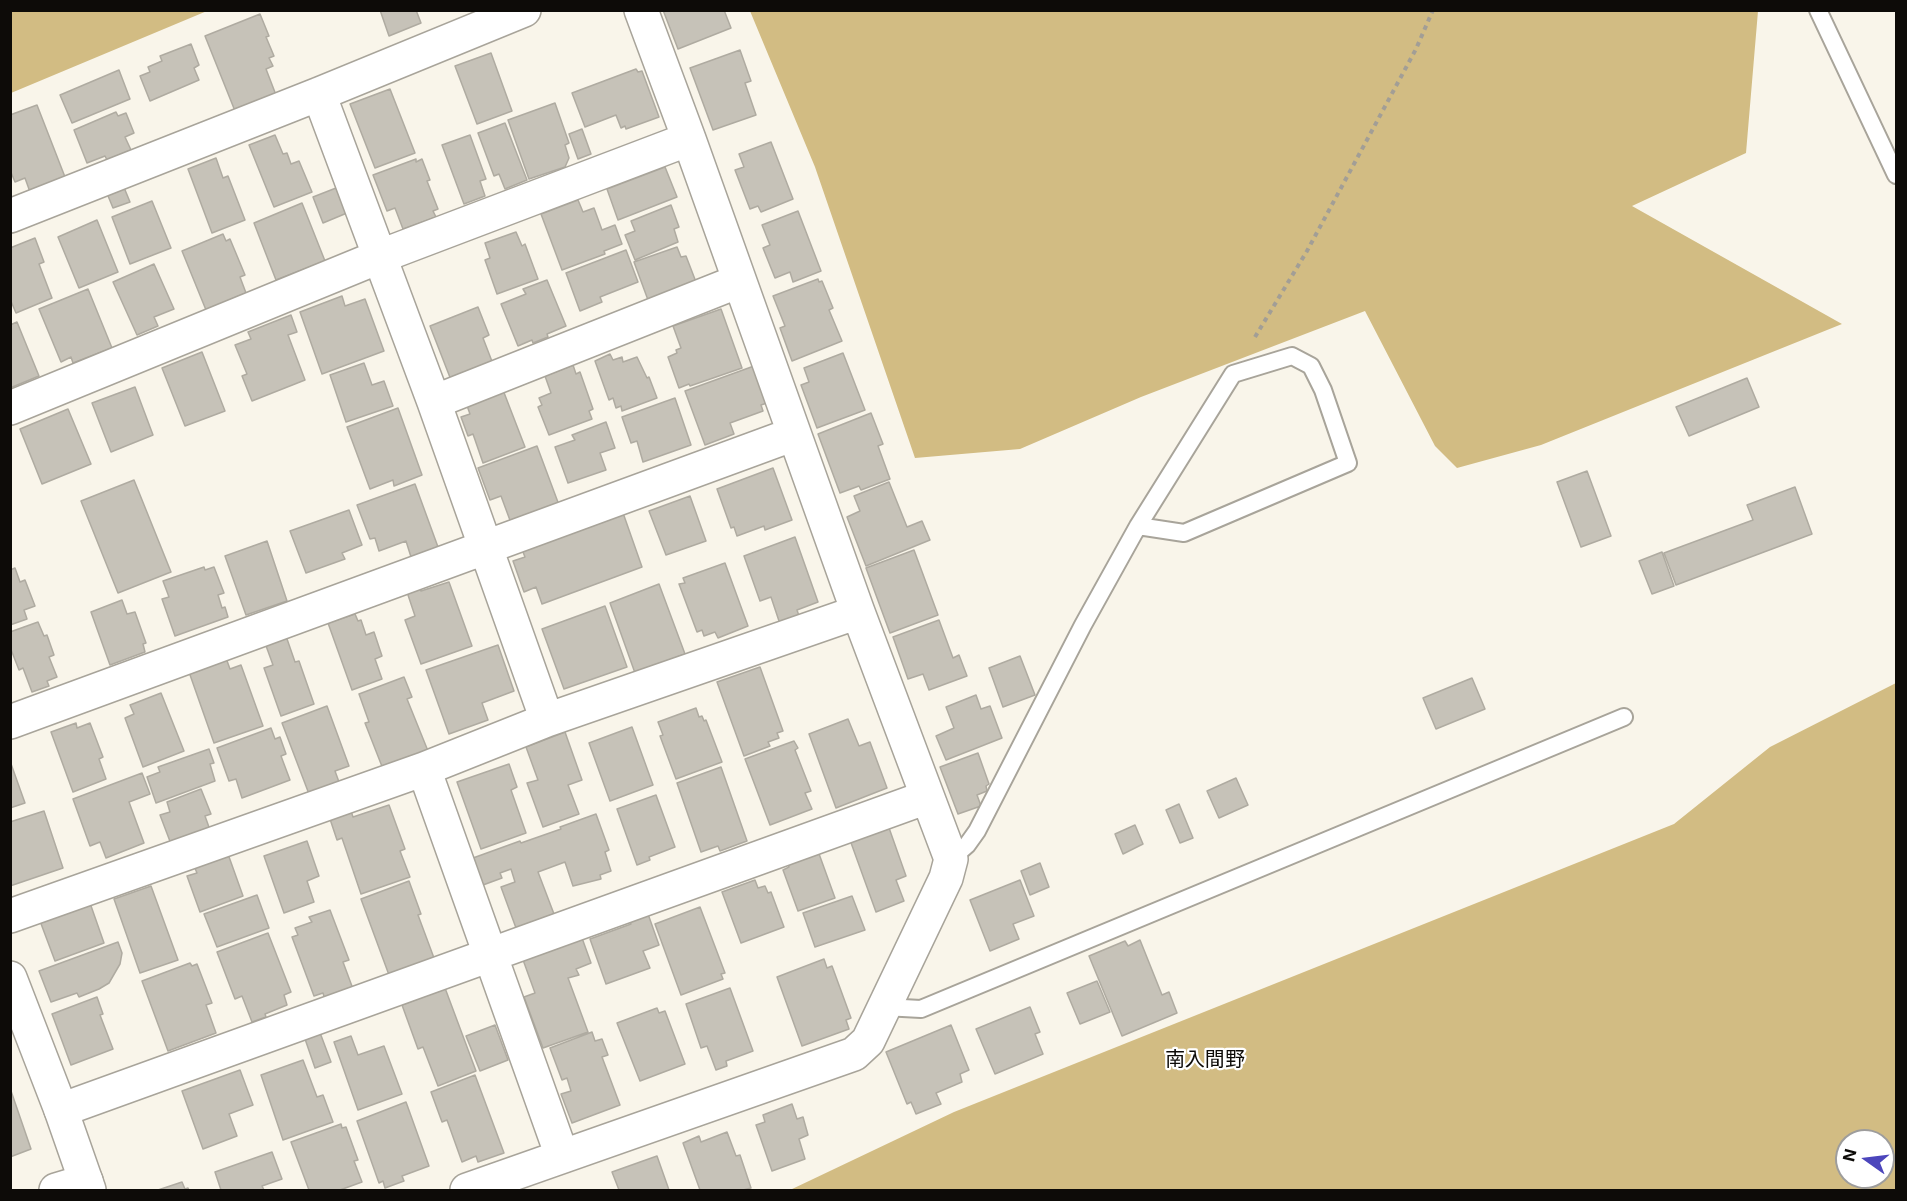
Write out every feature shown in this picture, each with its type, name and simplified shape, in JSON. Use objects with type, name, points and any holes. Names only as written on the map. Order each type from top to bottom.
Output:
[{"type":"street","points":[[10,216],[524,10]]},
{"type":"street","points":[[467,1191],[854,1054],[868,1041],[946,878],[951,858],[858,612],[689,139],[640,10]]},
{"type":"street","points":[[319,94],[435,402],[547,720]]},
{"type":"street","points":[[10,408],[381,256],[689,139]]},
{"type":"street","points":[[435,402],[739,281]]},
{"type":"street","points":[[10,722],[794,434]]},
{"type":"street","points":[[10,916],[424,769],[547,720],[858,612]]},
{"type":"street","points":[[424,769],[489,957],[562,1156]]},
{"type":"street","points":[[61,1110],[927,797]]},
{"type":"street","points":[[10,978],[61,1110],[77,1187]]},
{"type":"lane","points":[[1818,10],[1896,175]]},
{"type":"lane","points":[[951,858],[967,845],[977,831],[1083,625],[1138,526],[1233,374],[1292,356],[1311,366],[1323,390],[1348,463],[1184,533],[1138,526]]},
{"type":"lane","points":[[884,1007],[921,1009],[1624,717]]},
{"type":"path","points":[[1233,374],[1307,251],[1416,49],[1433,10]]},
{"type":"shaded area","points":[[11,10],[207,10],[207,11],[11,93]]},
{"type":"shaded area","points":[[750,11],[1758,11],[1746,153],[1632,206],[1842,324],[1541,445],[1457,468],[1435,446],[1365,311],[1141,397],[1020,449],[915,458],[815,167]]},
{"type":"shaded area","points":[[1896,683],[1896,1190],[790,1190],[954,1112],[1674,824],[1770,747]]},
{"type":"building","points":[[380,10],[416,10],[421,23],[389,36]]},
{"type":"building","points":[[663,10],[724,10],[731,28],[678,49]]},
{"type":"building","points":[[260,14],[274,56],[269,58],[273,66],[266,69],[276,95],[235,111],[205,36]]},
{"type":"building","points":[[191,44],[199,65],[194,68],[199,80],[150,101],[140,76],[150,72],[148,67],[162,61],[160,56]]},
{"type":"building","points":[[740,50],[751,81],[745,83],[756,115],[713,130],[690,68]]},
{"type":"building","points":[[491,53],[512,111],[477,124],[455,66]]},
{"type":"building","points":[[636,69],[638,72],[642,71],[659,117],[626,129],[625,126],[621,128],[616,115],[585,127],[572,93]]},
{"type":"building","points":[[119,70],[130,99],[72,123],[60,95]]},
{"type":"building","points":[[390,89],[415,153],[375,168],[350,104]]},
{"type":"building","points":[[555,103],[569,143],[565,145],[569,158],[565,167],[529,179],[508,120]]},
{"type":"building","points":[[37,105],[65,177],[30,192],[25,178],[15,182],[10,170],[10,115]]},
{"type":"building","points":[[116,112],[118,116],[126,113],[134,133],[125,137],[131,150],[107,160],[105,156],[87,163],[74,130]]},
{"type":"building","points":[[505,123],[527,180],[505,189],[499,174],[494,176],[478,133]]},
{"type":"building","points":[[582,129],[591,154],[578,159],[569,134]]},
{"type":"building","points":[[275,135],[283,154],[287,153],[291,164],[299,161],[312,192],[274,207],[249,145]]},
{"type":"building","points":[[470,135],[486,179],[480,181],[485,196],[464,204],[442,145]]},
{"type":"building","points":[[771,142],[793,199],[761,212],[758,206],[750,209],[735,170],[744,167],[739,154]]},
{"type":"building","points":[[216,158],[223,178],[228,176],[245,220],[212,233],[188,169]]},
{"type":"building","points":[[416,159],[416,162],[422,159],[430,180],[427,181],[438,209],[433,211],[436,217],[403,229],[395,208],[387,211],[373,175]]},
{"type":"building","points":[[665,167],[677,197],[618,220],[607,189]]},
{"type":"building","points":[[123,185],[130,202],[113,208],[106,191]]},
{"type":"building","points":[[336,188],[347,213],[323,223],[313,197]]},
{"type":"building","points":[[578,200],[583,212],[594,208],[602,230],[615,225],[622,244],[604,251],[605,254],[562,270],[541,214]]},
{"type":"building","points":[[152,201],[171,248],[130,264],[112,217]]},
{"type":"building","points":[[302,203],[325,261],[276,280],[254,223]]},
{"type":"building","points":[[671,205],[679,227],[674,229],[678,242],[635,260],[625,235],[635,231],[631,221]]},
{"type":"building","points":[[798,211],[821,271],[793,282],[790,272],[775,278],[763,248],[770,245],[762,225]]},
{"type":"building","points":[[97,220],[118,272],[79,288],[58,237]]},
{"type":"building","points":[[516,232],[522,246],[525,244],[538,279],[497,294],[485,260],[490,258],[485,243]]},
{"type":"building","points":[[223,234],[226,241],[230,239],[245,275],[240,277],[246,293],[206,310],[182,251]]},
{"type":"building","points":[[35,238],[44,262],[39,264],[52,298],[16,313],[10,299],[10,248]]},
{"type":"building","points":[[677,247],[681,257],[686,256],[696,282],[648,300],[634,262]]},
{"type":"building","points":[[626,250],[638,282],[600,297],[602,302],[580,311],[566,273]]},
{"type":"building","points":[[154,264],[174,309],[154,317],[158,326],[137,335],[113,282]]},
{"type":"building","points":[[818,279],[819,282],[822,281],[833,308],[829,310],[842,341],[792,361],[780,328],[785,326],[773,296]]},
{"type":"building","points":[[547,280],[566,326],[547,334],[548,337],[518,346],[501,304],[526,294],[523,289]]},
{"type":"building","points":[[88,289],[112,348],[73,363],[71,357],[61,362],[39,309]]},
{"type":"building","points":[[342,296],[345,306],[365,299],[384,351],[322,374],[300,312]]},
{"type":"building","points":[[478,307],[489,335],[483,338],[493,364],[451,380],[430,326]]},
{"type":"building","points":[[721,309],[742,368],[679,388],[668,357],[677,353],[676,350],[681,348],[673,326]]},
{"type":"building","points":[[291,315],[297,332],[288,335],[305,380],[252,401],[242,376],[247,374],[235,345],[251,339],[248,332]]},
{"type":"building","points":[[17,322],[39,376],[10,388],[10,325]]},
{"type":"building","points":[[202,352],[225,411],[185,426],[162,368]]},
{"type":"building","points":[[843,353],[865,410],[817,428],[801,385],[809,382],[804,368]]},
{"type":"building","points":[[610,354],[613,360],[622,357],[623,362],[637,357],[647,378],[649,377],[657,398],[622,411],[621,406],[616,408],[613,398],[609,400],[595,361]]},
{"type":"building","points":[[364,363],[372,385],[384,381],[393,406],[346,422],[330,375]]},
{"type":"building","points":[[573,365],[576,374],[580,372],[593,409],[589,411],[592,419],[549,435],[538,407],[542,405],[539,398],[551,393],[545,376]]},
{"type":"building","points":[[754,366],[767,403],[761,405],[763,411],[730,423],[734,434],[705,445],[685,391]]},
{"type":"building","points":[[1747,378],[1759,407],[1689,436],[1676,407]]},
{"type":"building","points":[[135,387],[153,435],[111,452],[92,403]]},
{"type":"building","points":[[503,390],[525,447],[483,463],[473,434],[468,436],[461,417],[470,414],[466,403]]},
{"type":"building","points":[[675,398],[691,445],[643,462],[637,441],[631,443],[622,417]]},
{"type":"building","points":[[398,408],[422,475],[394,486],[393,480],[370,489],[347,427]]},
{"type":"building","points":[[68,409],[91,464],[42,484],[20,429]]},
{"type":"building","points":[[871,413],[883,444],[878,446],[890,479],[861,490],[859,486],[840,493],[818,434]]},
{"type":"building","points":[[606,422],[615,448],[600,453],[606,470],[568,483],[555,447],[575,440],[572,435]]},
{"type":"building","points":[[537,446],[559,505],[511,523],[501,496],[490,500],[478,468]]},
{"type":"building","points":[[773,468],[792,520],[765,530],[764,526],[737,536],[734,527],[731,528],[717,489]]},
{"type":"building","points":[[1587,471],[1611,536],[1581,547],[1557,482]]},
{"type":"building","points":[[134,480],[171,572],[118,593],[81,501]]},
{"type":"building","points":[[889,482],[907,527],[922,521],[930,540],[866,566],[847,517],[860,511],[854,496]]},
{"type":"building","points":[[415,484],[438,547],[411,557],[406,541],[379,551],[375,538],[370,539],[357,505]]},
{"type":"building","points":[[1795,487],[1812,534],[1676,585],[1664,553],[1753,520],[1747,505]]},
{"type":"building","points":[[690,496],[706,541],[666,555],[649,511]]},
{"type":"building","points":[[349,510],[362,545],[342,553],[345,559],[306,573],[290,531]]},
{"type":"building","points":[[622,510],[642,567],[542,604],[536,587],[524,592],[513,561],[525,557],[521,547]]},
{"type":"building","points":[[795,537],[818,602],[797,610],[799,616],[780,624],[771,597],[760,601],[744,556]]},
{"type":"building","points":[[267,541],[287,601],[246,615],[225,556]]},
{"type":"building","points":[[914,550],[938,615],[890,633],[866,568]]},
{"type":"building","points":[[1662,552],[1674,586],[1652,594],[1639,561]]},
{"type":"building","points":[[725,563],[748,626],[718,638],[715,632],[704,636],[702,630],[697,632],[679,584],[685,583],[683,578]]},
{"type":"building","points":[[204,567],[205,570],[214,567],[224,593],[218,595],[228,617],[175,636],[162,599],[169,597],[163,581]]},
{"type":"building","points":[[15,568],[20,582],[25,580],[35,606],[24,610],[27,619],[10,625],[10,570]]},
{"type":"building","points":[[449,582],[472,646],[421,664],[405,620],[415,616],[407,592],[420,587],[421,591]]},
{"type":"building","points":[[659,584],[685,654],[635,673],[610,603]]},
{"type":"building","points":[[122,600],[127,614],[135,612],[146,643],[143,644],[145,652],[110,665],[91,612]]},
{"type":"building","points":[[605,606],[627,667],[564,689],[542,629]]},
{"type":"building","points":[[355,614],[358,621],[361,620],[366,635],[374,632],[382,656],[375,659],[382,679],[352,690],[328,623]]},
{"type":"building","points":[[939,620],[953,658],[959,655],[967,676],[929,690],[923,674],[908,679],[893,637]]},
{"type":"building","points":[[38,622],[44,636],[47,635],[54,655],[49,657],[57,677],[47,681],[49,686],[32,692],[23,668],[19,670],[10,647],[10,632]]},
{"type":"building","points":[[286,636],[295,662],[299,661],[314,704],[281,716],[264,668],[273,665],[265,643]]},
{"type":"building","points":[[498,645],[514,691],[482,703],[488,720],[449,734],[426,670]]},
{"type":"building","points":[[1020,656],[1035,695],[1003,707],[989,668]]},
{"type":"building","points":[[226,658],[230,669],[241,665],[263,726],[214,743],[189,672]]},
{"type":"building","points":[[760,667],[783,731],[777,733],[779,738],[768,742],[770,746],[744,756],[717,682]]},
{"type":"building","points":[[404,677],[412,697],[407,699],[428,751],[383,769],[365,723],[369,722],[359,694]]},
{"type":"building","points":[[1472,678],[1485,709],[1436,729],[1423,698]]},
{"type":"building","points":[[161,693],[184,751],[143,767],[125,718],[134,714],[130,705]]},
{"type":"building","points":[[976,695],[981,709],[990,706],[1002,738],[946,760],[936,736],[954,728],[946,707]]},
{"type":"building","points":[[327,706],[349,766],[335,771],[339,782],[309,794],[282,723]]},
{"type":"building","points":[[696,708],[699,717],[702,716],[704,721],[706,720],[722,762],[676,779],[660,736],[663,735],[658,722]]},
{"type":"building","points":[[848,719],[859,746],[870,742],[887,788],[836,808],[809,734]]},
{"type":"building","points":[[76,723],[77,728],[90,723],[103,757],[99,759],[106,779],[73,792],[51,732]]},
{"type":"building","points":[[632,727],[653,785],[610,801],[589,743]]},
{"type":"building","points":[[271,728],[275,739],[280,737],[286,754],[281,756],[290,780],[242,798],[236,779],[229,781],[217,748]]},
{"type":"building","points":[[565,732],[582,780],[568,785],[579,814],[543,827],[527,783],[538,780],[526,747]]},
{"type":"building","points":[[794,741],[798,748],[795,750],[811,791],[805,793],[812,809],[770,825],[745,759]]},
{"type":"building","points":[[209,749],[214,763],[210,764],[215,781],[156,803],[147,777],[160,772],[158,767]]},
{"type":"building","points":[[978,753],[989,784],[986,786],[987,791],[977,795],[981,806],[958,814],[940,767]]},
{"type":"building","points":[[10,761],[25,803],[10,808]]},
{"type":"building","points":[[509,764],[517,787],[511,790],[526,833],[481,849],[457,782]]},
{"type":"building","points":[[721,767],[747,841],[720,851],[718,846],[701,852],[677,783]]},
{"type":"building","points":[[142,773],[150,794],[129,802],[144,843],[106,858],[100,842],[90,846],[73,799]]},
{"type":"building","points":[[1236,778],[1248,805],[1219,818],[1207,791]]},
{"type":"building","points":[[201,789],[211,814],[205,816],[210,830],[171,844],[160,815],[170,812],[167,802]]},
{"type":"building","points":[[656,795],[675,847],[649,857],[650,860],[637,865],[617,809]]},
{"type":"building","points":[[1179,804],[1193,838],[1180,843],[1166,810]]},
{"type":"building","points":[[389,805],[405,849],[400,851],[410,877],[361,894],[342,838],[337,840],[329,816],[350,808],[353,817]]},
{"type":"building","points":[[44,811],[63,868],[10,886],[10,822]]},
{"type":"building","points":[[596,814],[609,850],[605,852],[611,871],[600,875],[601,879],[573,886],[565,862],[538,872],[554,914],[516,928],[501,887],[515,882],[511,869],[500,873],[502,878],[483,885],[473,858],[561,829],[560,827]]},
{"type":"building","points":[[888,825],[906,876],[896,880],[904,901],[876,912],[850,840]]},
{"type":"building","points":[[1135,825],[1143,844],[1123,854],[1115,834]]},
{"type":"building","points":[[307,841],[319,876],[307,881],[314,902],[284,913],[264,856]]},
{"type":"building","points":[[818,851],[835,898],[798,911],[783,870],[789,867],[787,862]]},
{"type":"building","points":[[228,854],[243,896],[200,912],[187,876],[197,873],[194,866]]},
{"type":"building","points":[[1040,863],[1049,887],[1030,895],[1021,871]]},
{"type":"building","points":[[755,880],[758,888],[765,886],[768,893],[771,892],[784,927],[741,943],[722,892]]},
{"type":"building","points":[[1020,880],[1034,916],[1013,924],[1019,939],[990,951],[970,900]]},
{"type":"building","points":[[409,881],[421,914],[418,915],[434,958],[389,975],[361,899]]},
{"type":"building","points":[[151,886],[178,960],[140,973],[114,899]]},
{"type":"building","points":[[257,895],[269,928],[217,947],[204,914]]},
{"type":"building","points":[[852,896],[865,930],[815,947],[803,913]]},
{"type":"building","points":[[90,903],[104,943],[55,961],[40,921]]},
{"type":"building","points":[[700,907],[725,973],[721,974],[723,979],[681,995],[655,924]]},
{"type":"building","points":[[330,910],[349,960],[343,962],[353,989],[325,1000],[323,993],[314,996],[292,937],[298,935],[295,928],[312,922],[309,917]]},
{"type":"building","points":[[648,914],[659,945],[643,951],[650,968],[606,984],[590,939],[631,924],[629,921]]},
{"type":"building","points":[[268,933],[291,992],[284,995],[287,1005],[252,1022],[242,996],[235,999],[217,952]]},
{"type":"building","points":[[582,938],[591,963],[576,969],[579,975],[568,978],[588,1032],[543,1048],[524,997],[535,993],[522,957]]},
{"type":"building","points":[[1140,940],[1162,995],[1169,992],[1177,1013],[1122,1036],[1089,956],[1125,941],[1128,946]]},
{"type":"building","points":[[118,942],[122,953],[120,964],[109,983],[79,997],[77,993],[51,1002],[39,971]]},
{"type":"building","points":[[824,959],[827,968],[832,966],[851,1018],[846,1020],[849,1029],[802,1046],[777,977]]},
{"type":"building","points":[[190,963],[192,966],[197,964],[212,1003],[206,1005],[216,1033],[168,1051],[142,981]]},
{"type":"building","points":[[1097,981],[1110,1012],[1080,1024],[1067,993]]},
{"type":"building","points":[[445,988],[476,1071],[438,1086],[423,1047],[418,1049],[402,1005]]},
{"type":"building","points":[[730,988],[753,1051],[726,1061],[727,1066],[716,1070],[707,1046],[701,1048],[686,1004]]},
{"type":"building","points":[[97,997],[103,1014],[100,1015],[113,1049],[71,1065],[52,1014]]},
{"type":"building","points":[[1030,1007],[1040,1032],[1035,1034],[1043,1054],[995,1074],[976,1029]]},
{"type":"building","points":[[657,1008],[659,1013],[665,1011],[685,1064],[640,1081],[617,1023]]},
{"type":"building","points":[[495,1025],[508,1060],[480,1071],[466,1036]]},
{"type":"building","points":[[951,1025],[969,1070],[960,1074],[962,1082],[936,1093],[941,1104],[916,1114],[911,1102],[907,1104],[886,1052]]},
{"type":"building","points":[[319,1030],[331,1062],[315,1068],[304,1036]]},
{"type":"building","points":[[592,1032],[595,1041],[602,1039],[608,1055],[602,1057],[620,1105],[572,1123],[561,1094],[571,1091],[567,1078],[562,1080],[550,1048]]},
{"type":"building","points":[[351,1036],[358,1055],[384,1046],[402,1094],[358,1110],[334,1042]]},
{"type":"building","points":[[303,1060],[317,1097],[323,1095],[333,1122],[283,1140],[261,1075]]},
{"type":"building","points":[[240,1070],[253,1105],[229,1114],[237,1136],[203,1149],[182,1091]]},
{"type":"building","points":[[475,1075],[504,1153],[478,1162],[476,1156],[462,1162],[447,1120],[442,1122],[431,1092]]},
{"type":"building","points":[[10,1088],[31,1149],[10,1157]]},
{"type":"building","points":[[406,1102],[429,1166],[402,1176],[404,1181],[385,1188],[383,1181],[379,1183],[357,1121]]},
{"type":"building","points":[[792,1104],[797,1119],[803,1117],[808,1135],[799,1139],[805,1159],[772,1171],[756,1125],[765,1122],[763,1115]]},
{"type":"building","points":[[341,1124],[342,1128],[346,1127],[358,1160],[354,1161],[362,1182],[340,1190],[309,1190],[291,1142]]},
{"type":"building","points":[[727,1132],[736,1156],[740,1155],[751,1188],[700,1190],[683,1143],[699,1136],[701,1142]]},
{"type":"building","points":[[272,1152],[282,1179],[262,1186],[264,1190],[221,1190],[215,1172]]},
{"type":"building","points":[[657,1156],[669,1190],[619,1190],[612,1172]]},
{"type":"building","points":[[182,1182],[185,1189],[189,1190],[158,1190]]},
{"type":"district","name":"南入間野","points":[[1205,1060]]}]
